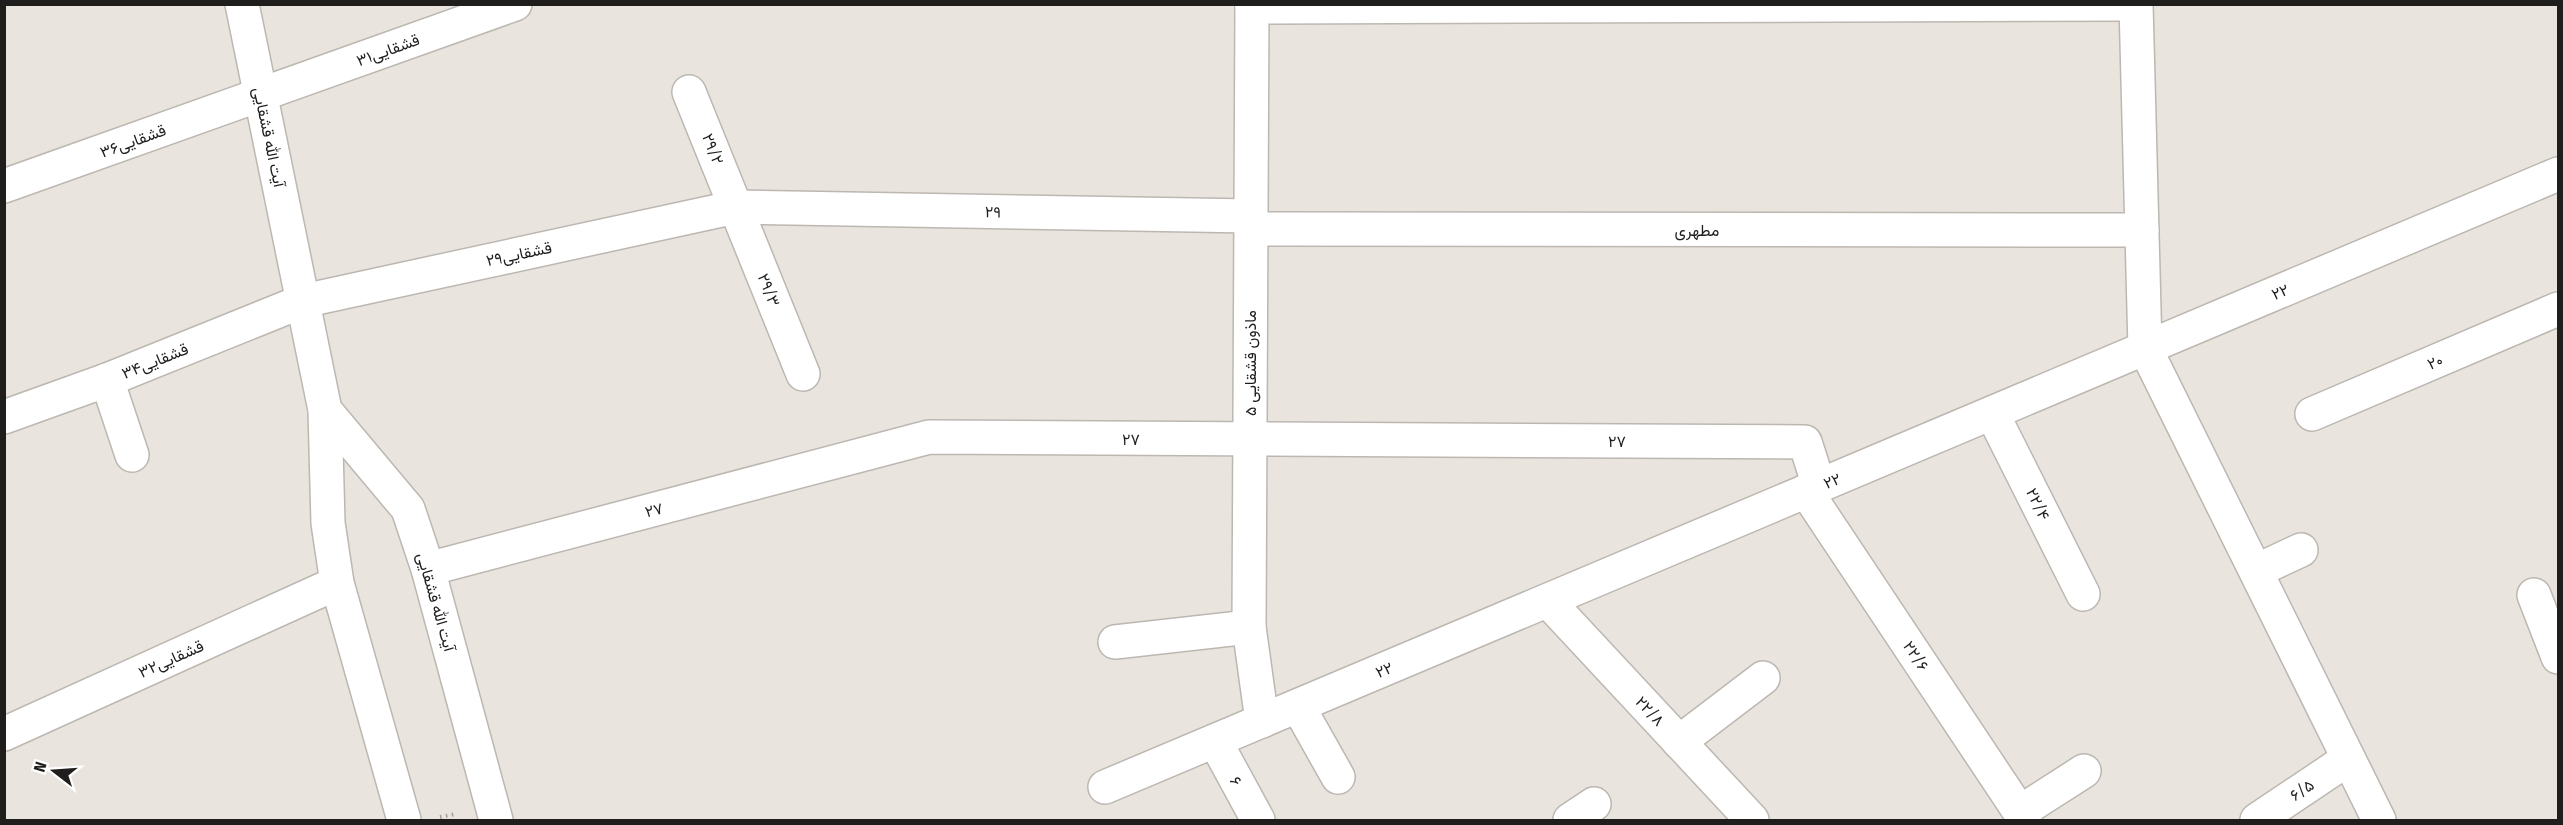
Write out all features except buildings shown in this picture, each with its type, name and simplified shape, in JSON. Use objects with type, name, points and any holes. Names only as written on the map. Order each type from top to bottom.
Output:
[{"type":"street","name":"آیت الله قشقایی","points":[[242,4],[325,410],[328,523],[336,584],[404,820]]},
{"type":"street","name":"۳۱قشقایی","points":[[261,95],[515,4]]},
{"type":"street","points":[[1252,6],[2129,4]]},
{"type":"street","points":[[2136,4],[2145,348],[2379,820]]},
{"type":"street","name":"ماذون قشقایی ۵","points":[[1252,6],[1249,627],[1262,721]]},
{"type":"street","name":"۲۹/۲","points":[[689,92],[736,207]]},
{"type":"street","name":"قشقایی۳۶","points":[[4,186],[261,95]]},
{"type":"street","name":"۲۲","points":[[1105,787],[2559,174]]},
{"type":"street","name":"۲۹","points":[[736,207],[1251,223]]},
{"type":"street","name":"قشقایی۲۹","points":[[303,301],[736,207]]},
{"type":"street","name":"۲۹/۳","points":[[736,207],[802,374]]},
{"type":"street","name":"مطهری","points":[[1251,223],[2142,230]]},
{"type":"street","name":"قشقایی۳۴","points":[[4,417],[107,381],[303,301]]},
{"type":"street","name":"۲۰","points":[[2312,414],[2559,309]]},
{"type":"street","points":[[107,381],[132,455]]},
{"type":"street","name":"آیت الله قشقایی","points":[[325,410],[408,509],[428,570],[496,820]]},
{"type":"street","name":"۲۲/۴","points":[[1992,413],[2083,594]]},
{"type":"street","name":"۲۷","points":[[428,570],[929,437],[1805,442],[1813,489]]},
{"type":"street","name":"۲۲/۶","points":[[1813,489],[2022,816]]},
{"type":"street","points":[[2256,571],[2301,550]]},
{"type":"street","name":"قشقایی۳۲","points":[[4,734],[336,584]]},
{"type":"street","points":[[2534,595],[2559,657]]},
{"type":"street","name":"۲۲/۸","points":[[1548,601],[1752,820]]},
{"type":"street","points":[[1115,642],[1249,627]]},
{"type":"street","points":[[1679,742],[1763,678]]},
{"type":"street","points":[[1298,706],[1338,777]]},
{"type":"street","name":"۶","points":[[1215,741],[1258,820]]},
{"type":"street","name":"۶/۵","points":[[2257,820],[2348,759]]},
{"type":"street","points":[[2022,816],[2084,771]]}]
